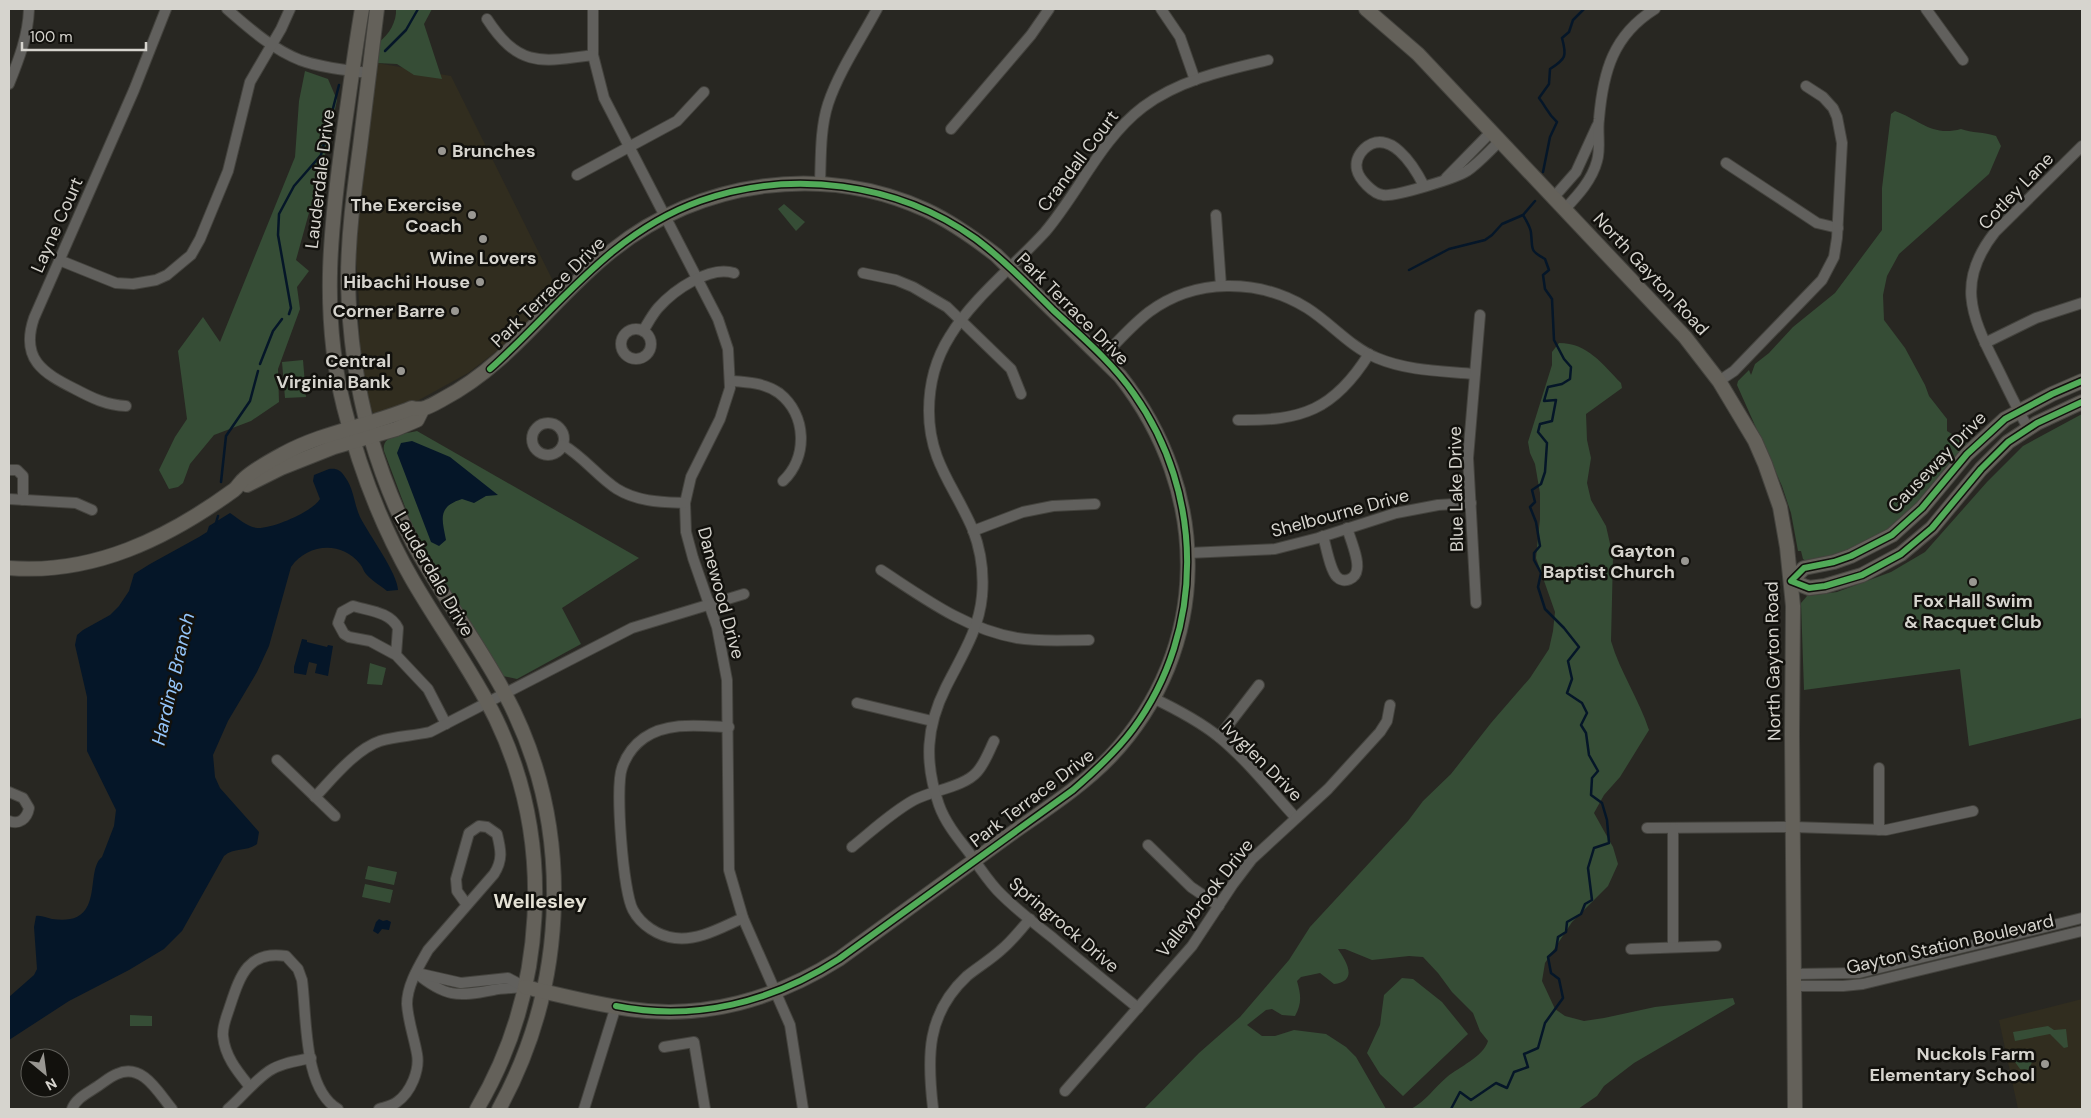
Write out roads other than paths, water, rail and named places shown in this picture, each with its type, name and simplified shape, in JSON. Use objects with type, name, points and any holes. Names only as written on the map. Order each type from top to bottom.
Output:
[{"type":"street","points":[[9,84],[20,57],[26,35],[29,9]]},
{"type":"street","name":"Layne Court","points":[[126,406],[102,403],[52,378],[42,370],[33,356],[30,341],[32,326],[59,260],[134,90],[166,9]]},
{"type":"street","points":[[227,9],[252,31],[301,60],[323,66],[368,73]]},
{"type":"street","points":[[59,260],[116,283],[133,284],[156,280],[167,275],[186,260],[200,238],[228,171],[250,82],[290,9]]},
{"type":"street","name":"Lauderdale Drive","points":[[362,9],[333,211],[329,280],[334,350],[341,395],[370,493],[397,551],[488,702],[506,742],[528,817],[532,842],[536,903],[530,963],[519,1012],[500,1064],[477,1109]]},
{"type":"street","name":"Lauderdale Drive","points":[[377,9],[354,187],[348,279],[354,355],[369,430],[391,496],[411,540],[504,693],[521,727],[547,813],[552,846],[554,931],[550,963],[526,1050],[499,1109]]},
{"type":"street","name":"Danewood Drive","points":[[593,9],[593,55],[604,98],[628,148],[718,319],[725,338],[730,364],[731,380],[726,406],[692,477],[685,503],[688,541],[717,627],[727,680],[729,728],[728,854],[732,885],[743,918],[790,1025],[803,1109]]},
{"type":"street","points":[[820,184],[823,131],[828,104],[878,9]]},
{"type":"street","points":[[951,128],[1031,35],[1048,9]]},
{"type":"street","points":[[1161,9],[1180,37],[1195,80]]},
{"type":"street","name":"North Gayton Road","points":[[1366,9],[1418,54],[1685,337],[1719,381],[1755,441],[1765,464],[1780,507],[1793,606],[1792,733],[1795,1109]]},
{"type":"street","points":[[1565,209],[1585,186],[1595,169],[1606,76],[1615,48],[1633,25],[1655,9]]},
{"type":"street","points":[[1926,9],[1963,60]]},
{"type":"street","points":[[487,19],[504,42],[516,52],[533,59],[553,60],[593,55]]},
{"type":"street","name":"Crandall Court","points":[[973,532],[940,467],[931,439],[929,414],[931,384],[938,359],[951,334],[961,320],[1065,207],[1109,142],[1137,113],[1160,96],[1195,80],[1268,60]]},
{"type":"street","points":[[1719,381],[1734,371],[1822,280],[1834,257],[1838,228],[1842,143],[1833,108],[1806,86]]},
{"type":"street","points":[[577,175],[677,121],[704,92]]},
{"type":"street","points":[[1554,197],[1576,172],[1599,123]]},
{"type":"street","points":[[1424,186],[1415,169],[1396,148],[1386,142],[1376,142],[1368,145],[1356,160],[1357,172],[1360,178],[1379,194],[1385,196],[1424,186],[1445,179],[1496,136]]},
{"type":"street","name":"Cotley Lane","points":[[2028,428],[1976,323],[1971,298],[1974,271],[1979,258],[1996,232],[2082,146]]},
{"type":"street","points":[[1726,163],[1817,222],[1838,228]]},
{"type":"street","name":"Park Terrace Drive","points":[[9,568],[67,566],[100,559],[136,547],[171,531],[236,488],[248,485],[352,434],[369,430],[412,408],[422,410],[461,389],[490,369],[612,250],[664,217],[696,202],[734,191],[766,185],[820,184],[871,191],[924,209],[975,238],[1010,268],[1102,357],[1134,394],[1160,437],[1171,463],[1180,494],[1188,553],[1186,595],[1178,638],[1153,698],[1126,738],[1093,773],[839,959],[798,983],[730,1006],[696,1011],[664,1012],[616,1006],[525,987]]},
{"type":"street","points":[[1216,215],[1221,286]]},
{"type":"street","points":[[643,331],[665,300],[677,291],[717,271],[734,273]]},
{"type":"street","points":[[863,273],[896,280],[913,287],[947,307],[1011,369],[1021,394]]},
{"type":"street","points":[[1102,357],[1134,324],[1155,308],[1180,296],[1221,286],[1254,288],[1288,298],[1308,309],[1369,354],[1406,367],[1474,374]]},
{"type":"street","points":[[1985,343],[2036,318],[2082,303]]},
{"type":"street","name":"Blue Lake Drive","points":[[1476,603],[1468,458],[1480,315]]},
{"type":"street","points":[[1238,420],[1278,419],[1316,408],[1345,387],[1369,354]]},
{"type":"street","points":[[731,380],[758,384],[773,390],[788,402],[796,413],[800,424],[802,442],[795,466],[792,472],[783,480]]},
{"type":"street","name":"Causeway Drive","points":[[2082,381],[2005,419],[1984,437],[1954,468],[1922,508],[1892,535],[1851,556],[1834,562],[1804,568],[1791,581],[1809,588],[1844,581],[1879,567],[1901,554],[1932,528],[1970,481],[1996,453],[2028,428],[2082,402]]},
{"type":"street","points":[[563,445],[627,495],[649,501],[685,503]]},
{"type":"street","points":[[9,470],[17,470],[23,476],[23,500]]},
{"type":"street","points":[[9,499],[76,503],[92,510]]},
{"type":"street","points":[[973,532],[1023,512],[1053,506],[1095,504]]},
{"type":"street","name":"Shelbourne Drive","points":[[1188,553],[1275,548],[1323,536],[1415,508],[1471,504]]},
{"type":"street","points":[[1323,536],[1335,575],[1341,580],[1349,580],[1355,575],[1358,568],[1347,528]]},
{"type":"street","name":"Springrock Drive","points":[[973,532],[982,568],[983,589],[976,626],[969,644],[946,686],[932,722],[929,738],[929,767],[942,813],[998,891],[1138,1008]]},
{"type":"street","points":[[881,570],[935,606],[958,619],[976,626],[1017,638],[1089,640]]},
{"type":"street","points":[[315,797],[359,753],[369,746],[396,737],[430,732],[632,628],[744,594]]},
{"type":"street","points":[[396,655],[398,628],[391,618],[384,614],[353,606],[342,612],[338,623],[344,634],[349,637],[370,641],[396,655],[428,689],[446,724]]},
{"type":"street","points":[[1219,737],[1259,686]]},
{"type":"street","name":"Ivyglen Drive","points":[[1153,698],[1192,719],[1219,737],[1250,767],[1296,818]]},
{"type":"street","points":[[857,703],[932,722]]},
{"type":"street","name":"Valleybrook Drive","points":[[1065,1092],[1192,946],[1252,859],[1350,767],[1380,732],[1387,721],[1390,705]]},
{"type":"street","points":[[729,728],[664,728],[644,738],[630,751],[622,768],[618,782],[619,802],[626,890],[633,910],[640,920],[652,930],[664,936],[688,939],[699,937],[743,918]]},
{"type":"street","points":[[852,847],[902,808],[935,790],[964,782],[972,777],[984,762],[994,741]]},
{"type":"street","points":[[277,760],[335,816]]},
{"type":"street","points":[[1878,830],[1879,768]]},
{"type":"street","points":[[9,792],[24,798],[29,808],[27,816],[21,821],[9,821]]},
{"type":"street","points":[[1647,828],[1793,827],[1878,830],[1905,827],[1974,812]]},
{"type":"street","points":[[379,1109],[397,1103],[408,1092],[417,1066],[418,1056],[408,1015],[407,1002],[409,990],[416,973],[428,950],[494,874],[500,864],[501,855],[497,834],[487,827],[479,826],[468,833],[456,879],[457,890],[467,905]]},
{"type":"street","points":[[1673,828],[1674,947]]},
{"type":"street","points":[[1148,844],[1191,886],[1219,906]]},
{"type":"street","name":"Gayton Station Boulevard","points":[[1795,980],[1859,973],[2082,918]]},
{"type":"street","points":[[933,1108],[929,1075],[929,1048],[942,1009],[959,985],[1000,951],[1030,919]]},
{"type":"street","name":"Gayton Station Boulevard","points":[[1795,980],[1843,986],[1863,984],[2082,931]]},
{"type":"street","points":[[1631,949],[1716,946]]},
{"type":"street","points":[[250,1087],[232,1064],[223,1036],[224,1024],[241,977],[250,964],[266,955],[286,956],[298,969],[304,994],[314,1079],[331,1106],[338,1109]]},
{"type":"street","points":[[416,973],[461,984],[508,978],[525,987]]},
{"type":"street","points":[[584,1109],[616,1006]]},
{"type":"street","points":[[664,1047],[694,1042],[705,1109]]},
{"type":"street","points":[[228,1109],[270,1070],[283,1064],[311,1058]]},
{"type":"street","points":[[72,1109],[78,1099],[117,1074],[126,1071],[144,1076],[155,1086],[172,1109]]},
{"type":"water","points":[[412,441],[450,457],[498,495],[486,496],[474,503],[462,499],[448,506],[443,515],[446,540],[439,546],[431,542],[397,453],[401,443]]},
{"type":"water","points":[[329,469],[340,471],[348,482],[360,517],[388,564],[397,583],[398,590],[387,591],[365,573],[361,565],[352,556],[334,548],[324,548],[306,553],[291,567],[269,646],[257,672],[228,721],[213,755],[215,777],[220,788],[259,832],[257,844],[249,848],[232,851],[224,856],[182,931],[164,949],[129,970],[69,1001],[9,1040],[9,997],[34,975],[37,969],[34,927],[36,916],[63,920],[82,914],[90,899],[96,866],[102,857],[114,826],[116,810],[87,751],[87,697],[75,645],[77,635],[110,615],[119,606],[129,591],[134,574],[207,532],[209,526],[230,513],[246,524],[257,528],[264,528],[281,523],[309,509],[320,499],[313,481],[314,475]]},
{"type":"water","points":[[302,639],[327,647],[328,645],[333,646],[328,676],[315,673],[317,664],[309,662],[306,675],[294,673]]},
{"type":"water","points":[[379,919],[391,922],[389,930],[382,929],[378,934],[373,931]]},
{"type":"waterway","name":"Harding Branch","points":[[385,51],[406,30],[418,9]]},
{"type":"waterway","points":[[1543,172],[1550,137],[1557,122],[1539,98],[1549,84],[1550,69],[1562,60],[1564,56],[1562,38],[1569,32],[1573,20],[1584,9]]},
{"type":"waterway","name":"Harding Branch","points":[[289,314],[291,308],[278,235],[279,214],[294,186],[321,155],[339,85]]},
{"type":"waterway","points":[[1409,270],[1449,249],[1485,240],[1502,224],[1523,215],[1535,201]]},
{"type":"waterway","points":[[1451,1109],[1460,1092],[1471,1100],[1496,1083],[1507,1088],[1514,1072],[1528,1067],[1524,1054],[1538,1048],[1545,1023],[1563,998],[1559,979],[1551,973],[1548,957],[1556,950],[1558,937],[1566,932],[1567,922],[1581,914],[1585,904],[1592,900],[1588,868],[1594,848],[1609,843],[1607,820],[1602,803],[1591,795],[1592,778],[1598,771],[1589,755],[1586,733],[1581,725],[1587,713],[1582,703],[1567,693],[1572,679],[1568,661],[1579,647],[1545,609],[1538,587],[1541,573],[1534,560],[1534,553],[1540,546],[1536,522],[1530,507],[1535,502],[1532,490],[1541,484],[1545,472],[1547,443],[1538,432],[1540,424],[1552,421],[1556,400],[1544,401],[1548,387],[1562,384],[1570,379],[1571,367],[1564,359],[1554,340],[1552,299],[1545,289],[1543,275],[1549,270],[1545,259],[1536,254],[1533,249],[1530,229],[1523,215]]},
{"type":"waterway","name":"Harding Branch","points":[[260,364],[273,331],[282,319]]},
{"type":"waterway","name":"Harding Branch","points":[[221,482],[226,436],[250,401],[258,371]]},
{"type":"waterway","name":"Harding Branch","points":[[216,523],[218,516]]},
{"type":"place","name":"Brunches","points":[[442,151]]},
{"type":"place","name":"The Exercise Coach","points":[[472,215]]},
{"type":"place","name":"Wine Lovers","points":[[483,239]]},
{"type":"place","name":"Hibachi House","points":[[480,282]]},
{"type":"place","name":"Corner Barre","points":[[455,311]]},
{"type":"place","name":"Central Virginia Bank","points":[[401,371]]},
{"type":"place","name":"Gayton Baptist Church","points":[[1685,561]]},
{"type":"place","name":"Fox Hall Swim & Racquet Club","points":[[1973,582]]},
{"type":"place","name":"Nuckols Farm Elementary School","points":[[2045,1064]]},
{"type":"district","name":"Wellesley","points":[[540,901]]}]
